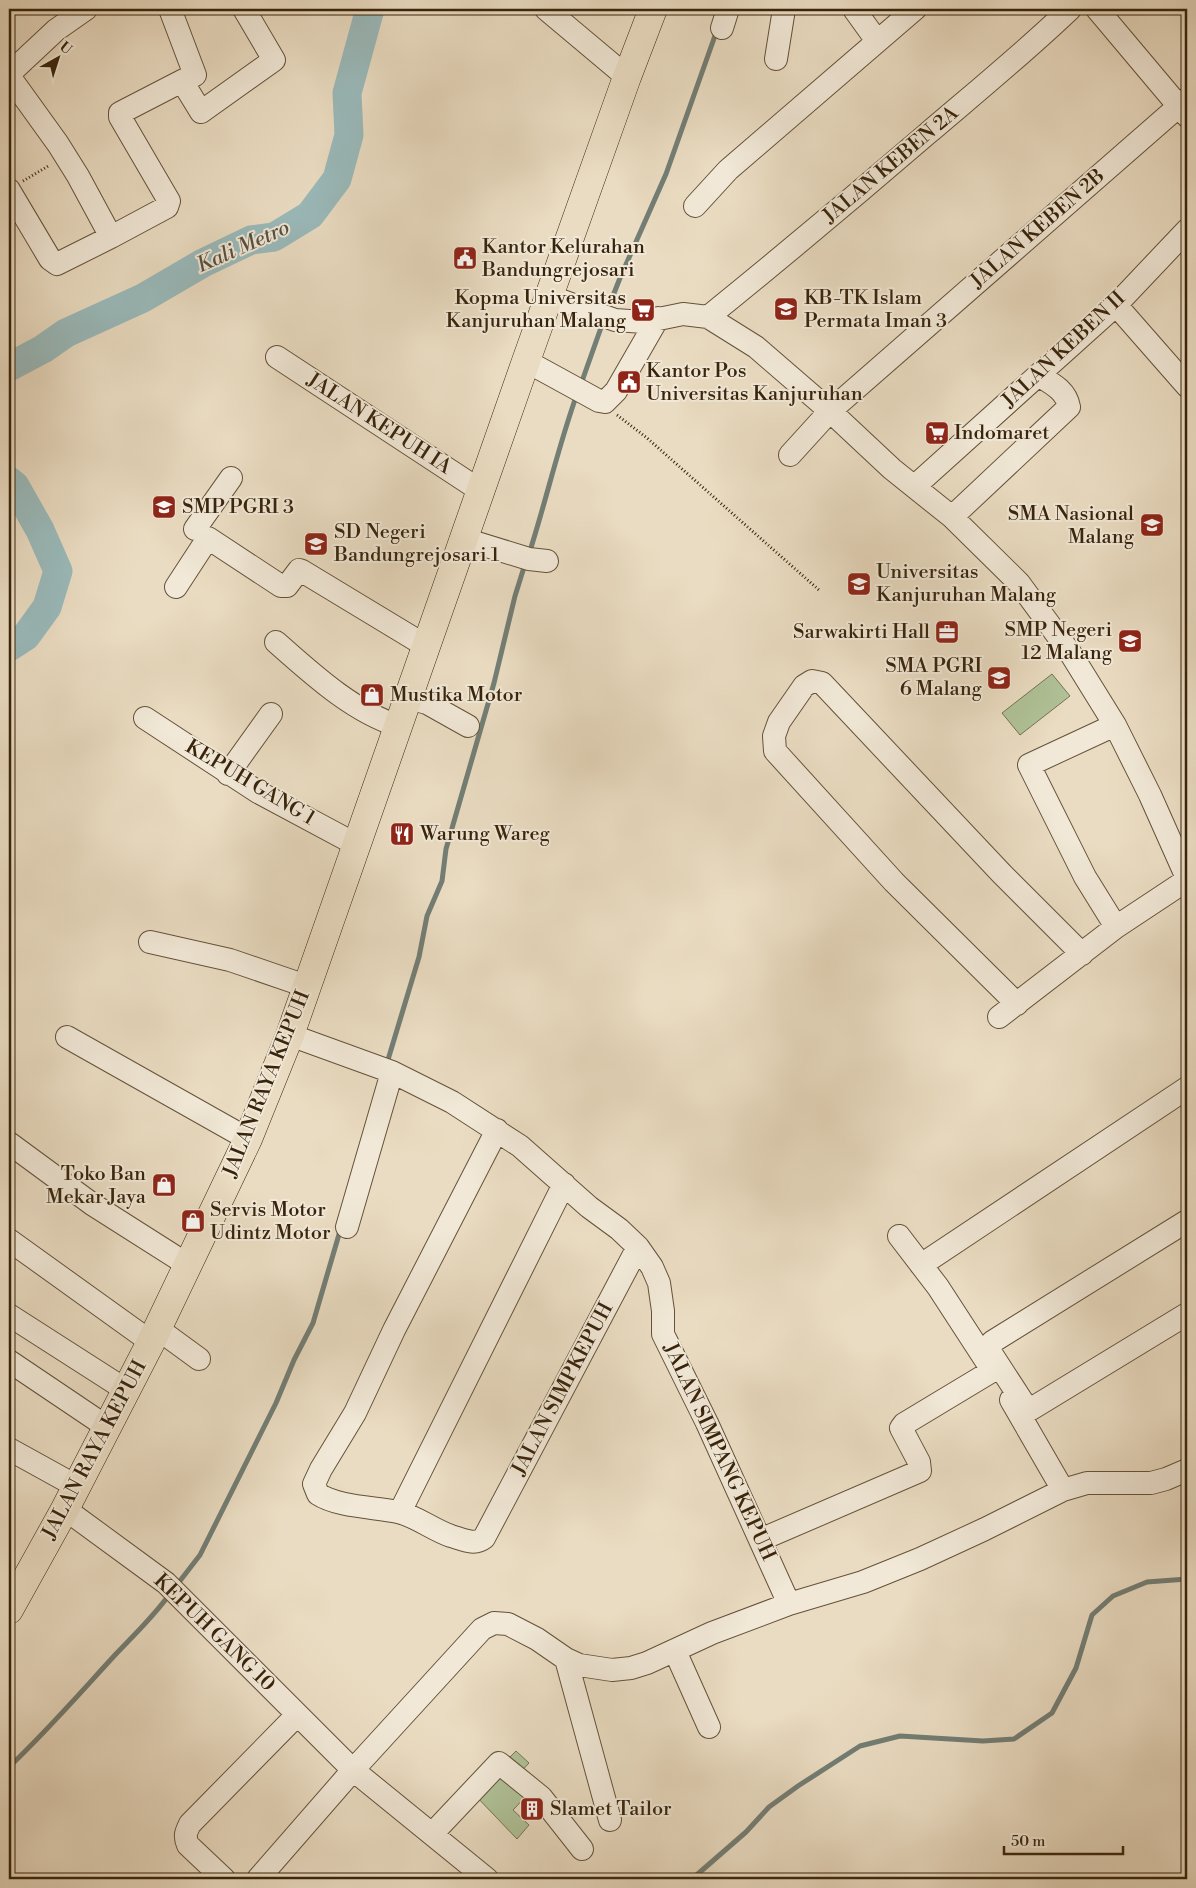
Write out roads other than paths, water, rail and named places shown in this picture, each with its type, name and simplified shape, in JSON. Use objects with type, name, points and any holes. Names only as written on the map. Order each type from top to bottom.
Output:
[{"type":"main road","name":"JALAN RAYA KEPUH","points":[[12,1597],[70,1497],[154,1335],[248,1139],[290,1035],[526,361],[653,9]]},
{"type":"street","points":[[86,9],[56,30],[9,75],[65,156],[111,237]]},
{"type":"street","points":[[10,190],[50,259],[58,264],[167,207],[169,201],[120,117],[120,113],[195,75],[170,9]]},
{"type":"street","points":[[182,81],[201,112],[272,63],[274,60],[273,56],[244,9]]},
{"type":"street","points":[[546,9],[627,77]]},
{"type":"street","points":[[776,58],[784,9]]},
{"type":"street","points":[[854,9],[877,41]]},
{"type":"street","points":[[695,206],[728,170],[916,9]]},
{"type":"street","name":"JALAN KEBEN 2A","points":[[708,316],[891,165],[1036,41],[1070,9]]},
{"type":"street","points":[[1097,9],[1185,107]]},
{"type":"street","name":"JALAN KEBEN 2B","points":[[790,455],[830,411],[1185,107]]},
{"type":"street","name":"JALAN KEBEN II","points":[[915,486],[1116,305],[1187,230]]},
{"type":"street","points":[[549,296],[606,317],[644,322],[683,314],[708,316],[756,347],[830,411],[892,469],[952,516],[1019,583],[1071,654],[1115,725],[1150,795],[1187,879],[1116,926],[999,1018]]},
{"type":"street","points":[[1116,305],[1187,386]]},
{"type":"street","points":[[526,361],[596,399],[606,402],[616,391],[658,318]]},
{"type":"street","name":"JALAN KEPUH IA","points":[[277,357],[481,491]]},
{"type":"street","points":[[952,516],[1069,407],[1068,400],[1063,393],[1055,385],[1038,375]]},
{"type":"street","points":[[176,587],[198,532],[231,478]]},
{"type":"street","points":[[198,532],[281,586],[287,586],[296,572],[302,571],[426,646]]},
{"type":"street","points":[[464,539],[529,558]]},
{"type":"street","points":[[276,642],[326,686],[383,721],[399,726]]},
{"type":"street","points":[[1018,1004],[894,882],[775,751],[774,736],[779,722],[804,686],[812,682],[822,683],[1002,874],[1082,954]]},
{"type":"street","points":[[408,698],[427,703],[468,726]]},
{"type":"street","points":[[228,774],[271,714]]},
{"type":"street","name":"KEPUH GANG 1","points":[[145,718],[258,792],[357,845]]},
{"type":"street","points":[[1115,725],[1029,765],[1085,877],[1116,926]]},
{"type":"street","points":[[150,942],[230,960],[306,986]]},
{"type":"street","name":"JALAN SIMPANG KEPUH","points":[[290,1035],[385,1070],[452,1102],[520,1146],[638,1247],[652,1267],[660,1283],[664,1334],[707,1423],[789,1604]]},
{"type":"street","points":[[67,1038],[248,1139]]},
{"type":"street","points":[[347,1226],[385,1070]]},
{"type":"street","points":[[921,1265],[1187,1088]]},
{"type":"street","points":[[497,1130],[394,1330],[356,1413],[321,1469],[314,1484],[318,1494],[324,1498],[400,1512],[564,1184]]},
{"type":"street","points":[[9,1142],[92,1204],[188,1265]]},
{"type":"street","points":[[1187,1221],[992,1342],[989,1350],[1028,1410],[1031,1410],[1187,1314]]},
{"type":"street","points":[[899,1236],[938,1287],[1023,1418],[1063,1490]]},
{"type":"street","points":[[9,1240],[154,1335],[199,1359]]},
{"type":"street","name":"JALAN SIMPKEPUH","points":[[400,1512],[449,1535],[466,1541],[480,1542],[488,1531],[638,1247]]},
{"type":"street","points":[[9,1315],[126,1390]]},
{"type":"street","points":[[9,1361],[107,1427]]},
{"type":"street","points":[[760,1540],[920,1471],[918,1462],[900,1428],[992,1371]]},
{"type":"street","name":"KEPUH GANG 10","points":[[9,1449],[70,1497],[166,1583],[353,1770],[487,1879]]},
{"type":"street","points":[[258,1879],[353,1770],[482,1629],[494,1623],[508,1624],[537,1639],[579,1665],[612,1670],[631,1668],[675,1651],[712,1633],[789,1604],[863,1582],[920,1559],[986,1529],[1063,1490],[1087,1483],[1151,1483],[1166,1480],[1187,1470]]},
{"type":"street","points":[[675,1651],[709,1727]]},
{"type":"street","points":[[566,1658],[610,1820]]},
{"type":"street","points":[[224,1879],[188,1844],[185,1839],[185,1833],[190,1824],[297,1715]]},
{"type":"street","points":[[432,1834],[499,1763],[541,1797],[582,1850]]},
{"type":"waterway","name":"Kali Metro","points":[[9,367],[43,349],[66,333],[143,298],[203,263],[251,240],[274,237],[310,215],[337,179],[349,135],[347,93],[370,9]]},
{"type":"waterway","points":[[607,311],[666,174],[717,30]]},
{"type":"waterway","points":[[581,384],[603,322]]},
{"type":"waterway","points":[[529,554],[577,394]]},
{"type":"waterway","name":"Kali Metro","points":[[9,481],[15,486],[40,530],[58,571],[47,607],[26,636],[9,647]]},
{"type":"waterway","points":[[387,1063],[419,957],[427,916],[442,881],[446,849],[494,683],[515,596],[525,564]]},
{"type":"waterway","points":[[176,1586],[200,1555],[276,1403],[294,1360],[313,1323],[340,1231]]},
{"type":"waterway","points":[[692,1879],[746,1832],[769,1807],[860,1746],[900,1736],[983,1741],[1014,1739],[1052,1713],[1076,1668],[1092,1615],[1113,1596],[1147,1582],[1187,1579]]},
{"type":"waterway","points":[[9,1767],[50,1726],[143,1626],[169,1595]]},
{"type":"place","name":"Kantor Kelurahan Bandungrejosari","points":[[465,258]]},
{"type":"place","name":"KB-TK Islam Permata Iman 3","points":[[786,309]]},
{"type":"place","name":"Kopma Universitas Kanjuruhan Malang","points":[[643,310]]},
{"type":"place","name":"Kantor Pos Universitas Kanjuruhan","points":[[629,382]]},
{"type":"place","name":"Indomaret","points":[[937,433]]},
{"type":"place","name":"SMP PGRI 3","points":[[164,507]]},
{"type":"place","name":"SMA Nasional Malang","points":[[1152,525]]},
{"type":"place","name":"SD Negeri Bandungrejosari 1","points":[[316,544]]},
{"type":"place","name":"Universitas Kanjuruhan Malang","points":[[859,584]]},
{"type":"place","name":"Sarwakirti Hall","points":[[947,632]]},
{"type":"place","name":"SMP Negeri 12 Malang","points":[[1130,641]]},
{"type":"place","name":"SMA PGRI 6 Malang","points":[[999,678]]},
{"type":"place","name":"Mustika Motor","points":[[372,695]]},
{"type":"place","name":"Warung Wareg","points":[[402,834]]},
{"type":"place","name":"Toko Ban Mekar Jaya","points":[[164,1185]]},
{"type":"place","name":"Servis Motor Udintz Motor","points":[[193,1221]]},
{"type":"place","name":"Slamet Tailor","points":[[532,1809]]}]
